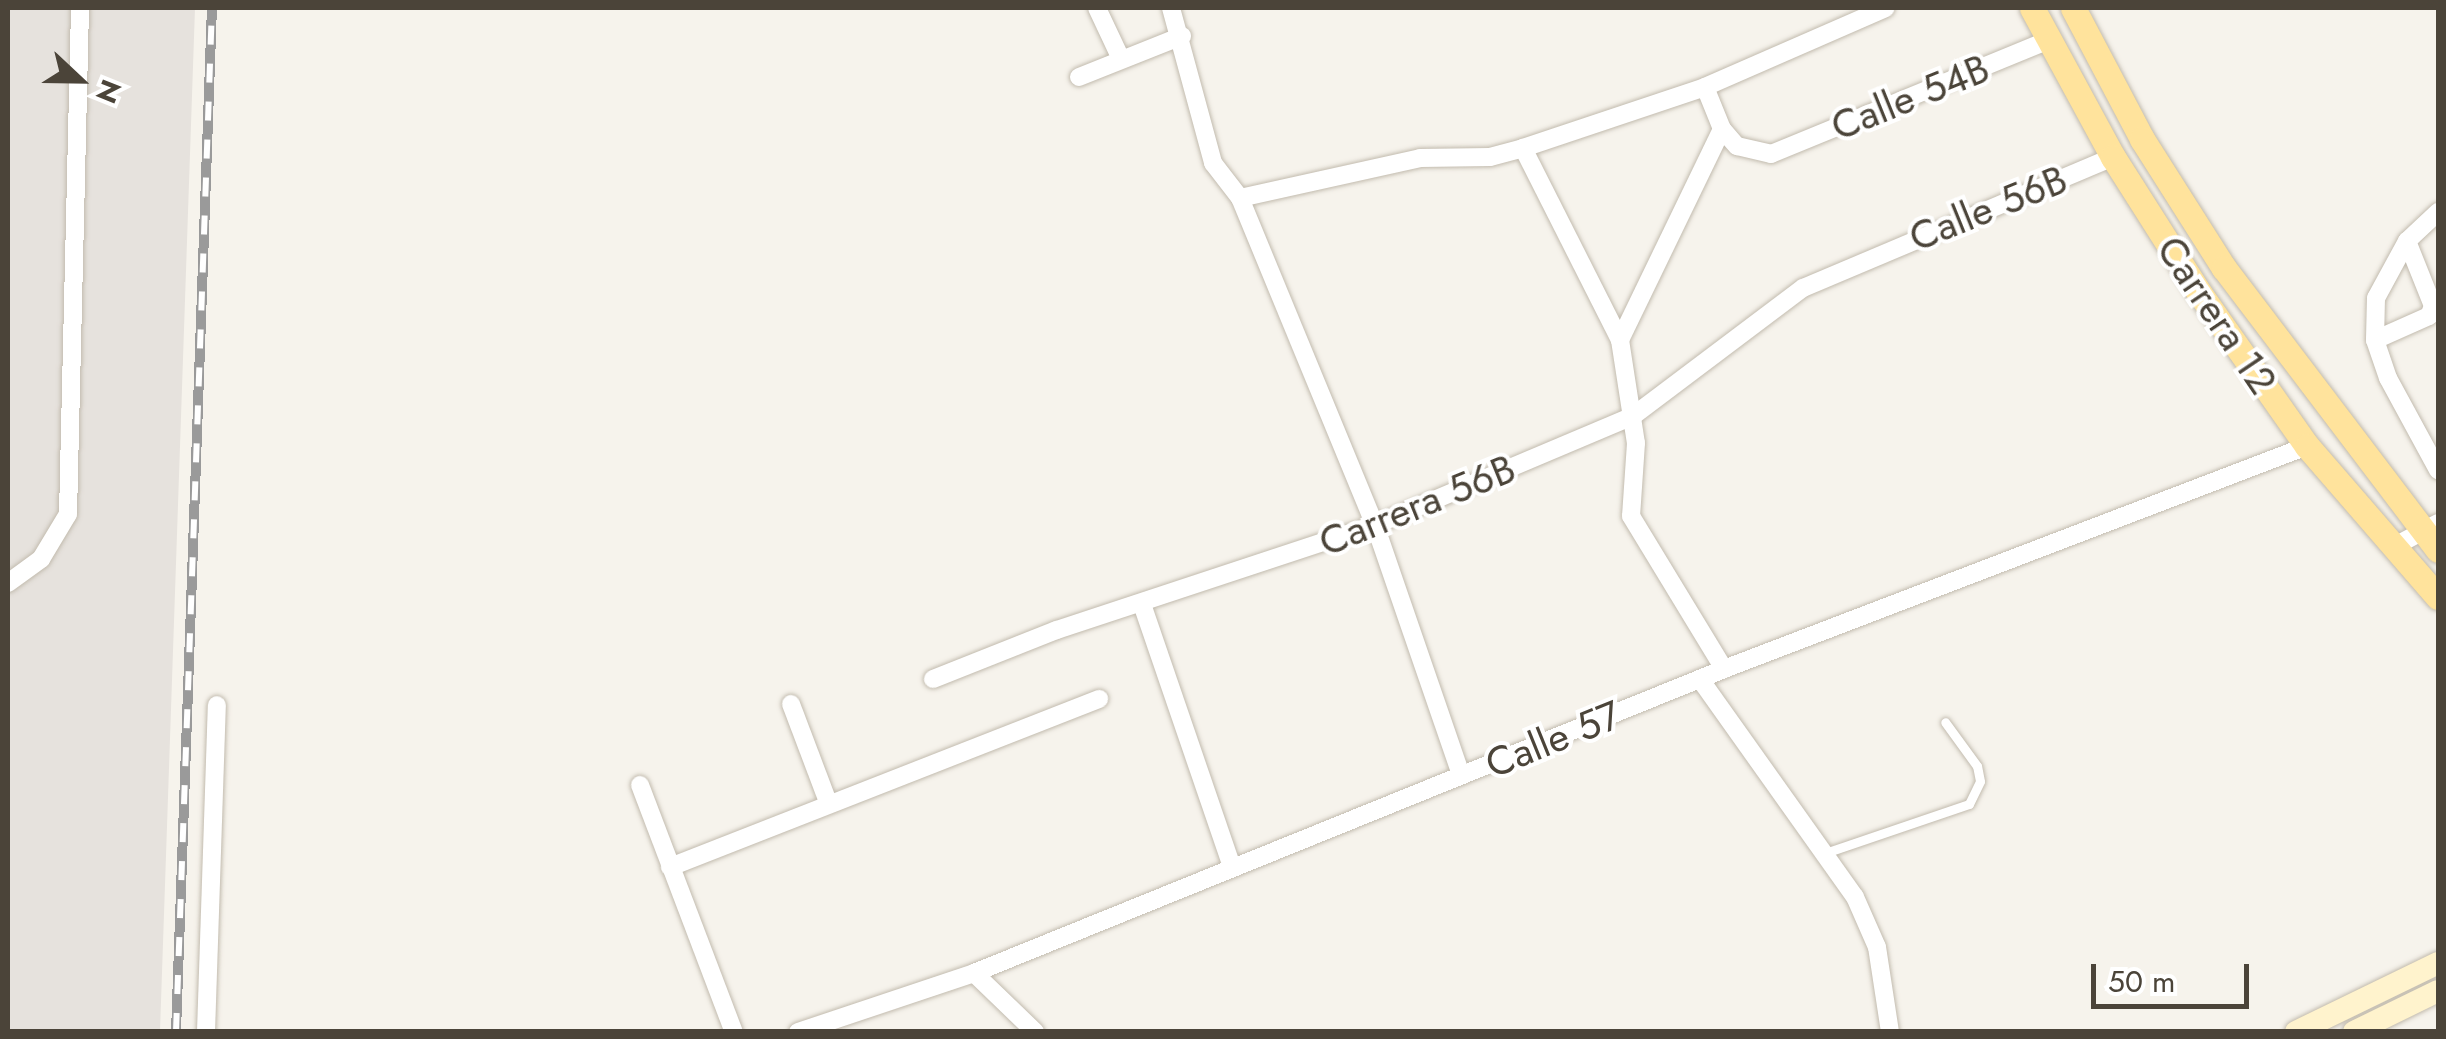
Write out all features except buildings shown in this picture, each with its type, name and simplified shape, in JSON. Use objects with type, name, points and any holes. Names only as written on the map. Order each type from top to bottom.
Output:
[{"type":"main road","name":"Carrera 12","points":[[2032,8],[2112,156],[2307,446],[2438,596]]},
{"type":"main road","name":"Carrera 12","points":[[2074,8],[2142,139],[2224,268],[2433,534]]},
{"type":"main road","points":[[2296,1032],[2438,964]]},
{"type":"main road","points":[[2354,1032],[2438,992]]},
{"type":"street","points":[[8,583],[41,559],[68,514],[80,8]]},
{"type":"street","points":[[1097,8],[1122,59]]},
{"type":"street","points":[[1172,8],[1213,163],[1240,198],[1375,524],[1461,775]]},
{"type":"street","points":[[1240,198],[1420,158],[1490,156],[1523,148],[1705,87],[1886,8]]},
{"type":"street","points":[[1080,78],[1182,36]]},
{"type":"street","name":"Calle 54B","points":[[1722,129],[1737,146],[1771,154],[2049,40]]},
{"type":"street","points":[[1620,340],[1722,129],[1705,87]]},
{"type":"street","points":[[1523,148],[1620,340],[1633,416],[1631,516],[1724,669]]},
{"type":"street","name":"Calle 56B","points":[[1864,259],[2112,156]]},
{"type":"street","points":[[2438,212],[2407,240],[2376,298],[2375,340],[2388,378],[2438,470]]},
{"type":"street","points":[[2375,340],[2429,316],[2433,306],[2407,240]]},
{"type":"street","name":"Carrera 56B","points":[[933,679],[1056,630],[1143,606],[1375,524],[1633,416],[1803,288],[1864,259]]},
{"type":"street","name":"Calle 57","points":[[798,1032],[974,973],[1724,669],[2307,446]]},
{"type":"street","points":[[2395,546],[2433,534]]},
{"type":"street","points":[[1143,606],[1232,867]]},
{"type":"street","points":[[1700,680],[1855,897],[1876,947],[1890,1032]]},
{"type":"street","points":[[670,866],[1099,699]]},
{"type":"street","points":[[791,704],[828,802]]},
{"type":"street","points":[[206,1032],[217,706]]},
{"type":"street","points":[[640,785],[734,1032]]},
{"type":"street","points":[[974,973],[1035,1032]]},
{"type":"lane","points":[[1825,853],[1969,804],[1980,781],[1977,766],[1945,722]]},
{"type":"shaded area","points":[[8,8],[195,8],[160,1031],[8,1031]]},
{"type":"railway","points":[[176,1032],[212,8]]}]
